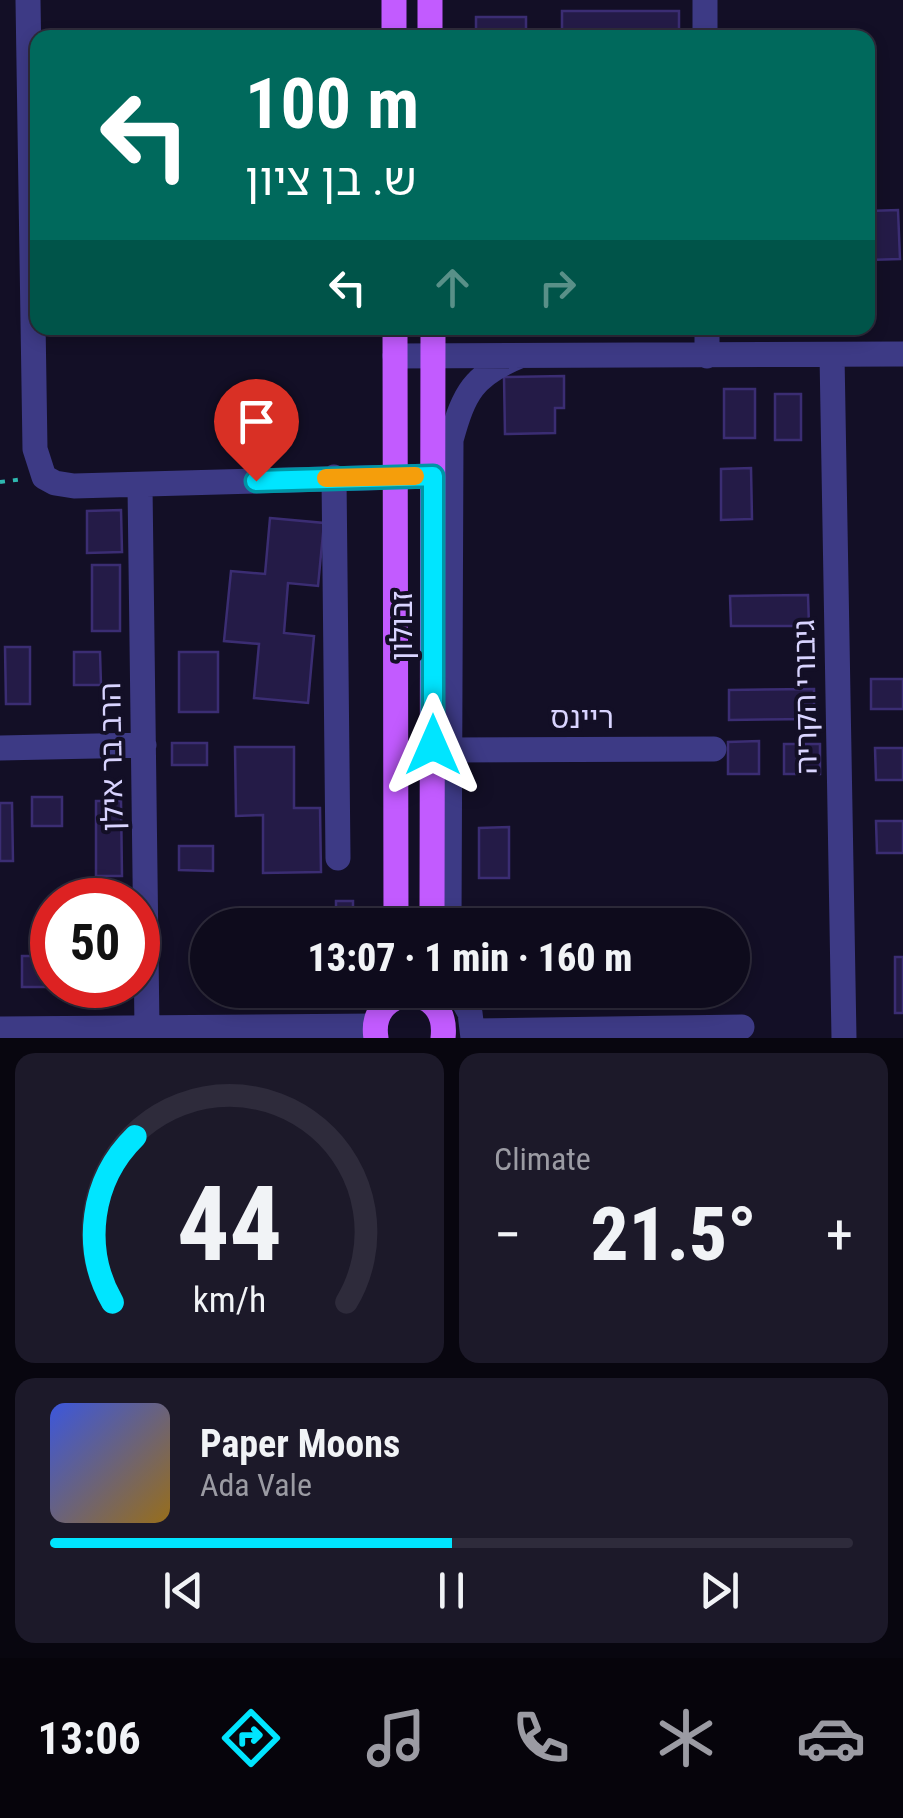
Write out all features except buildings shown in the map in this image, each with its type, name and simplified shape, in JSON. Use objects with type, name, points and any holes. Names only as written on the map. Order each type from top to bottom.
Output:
[{"type":"main road","points":[[394,0],[394,30]]},
{"type":"main road","points":[[430,0],[430,30]]},
{"type":"main road","name":"זבולון","points":[[394,335],[396,908]]},
{"type":"main road","name":"זבולון","points":[[432,908],[433,335]]},
{"type":"main road","points":[[375,1032],[382,1008]]},
{"type":"main road","points":[[437,1008],[444,1026],[443,1038]]},
{"type":"street","points":[[28,0],[30,128]]},
{"type":"street","points":[[705,0],[706,30]]},
{"type":"street","points":[[33,335],[35,449],[44,476],[64,486],[433,476]]},
{"type":"street","points":[[707,335],[707,356]]},
{"type":"street","points":[[395,356],[903,354]]},
{"type":"street","name":"גיבורי הקריה","points":[[832,355],[844,1038]]},
{"type":"street","name":"זבולון","points":[[449,908],[451,440],[472,384],[493,367],[520,356]]},
{"type":"street","points":[[334,478],[338,858]]},
{"type":"street","name":"הרב בר אילן","points":[[140,486],[147,1028]]},
{"type":"street","points":[[0,748],[144,745]]},
{"type":"street","name":"ריינס","points":[[450,750],[714,750]]},
{"type":"street","points":[[467,1008],[473,1034],[742,1027]]},
{"type":"street","points":[[0,1029],[375,1032]]},
{"type":"slow traffic","points":[[326,478],[415,476]]},
{"type":"route","points":[[256,481],[433,476],[433,745]]}]
